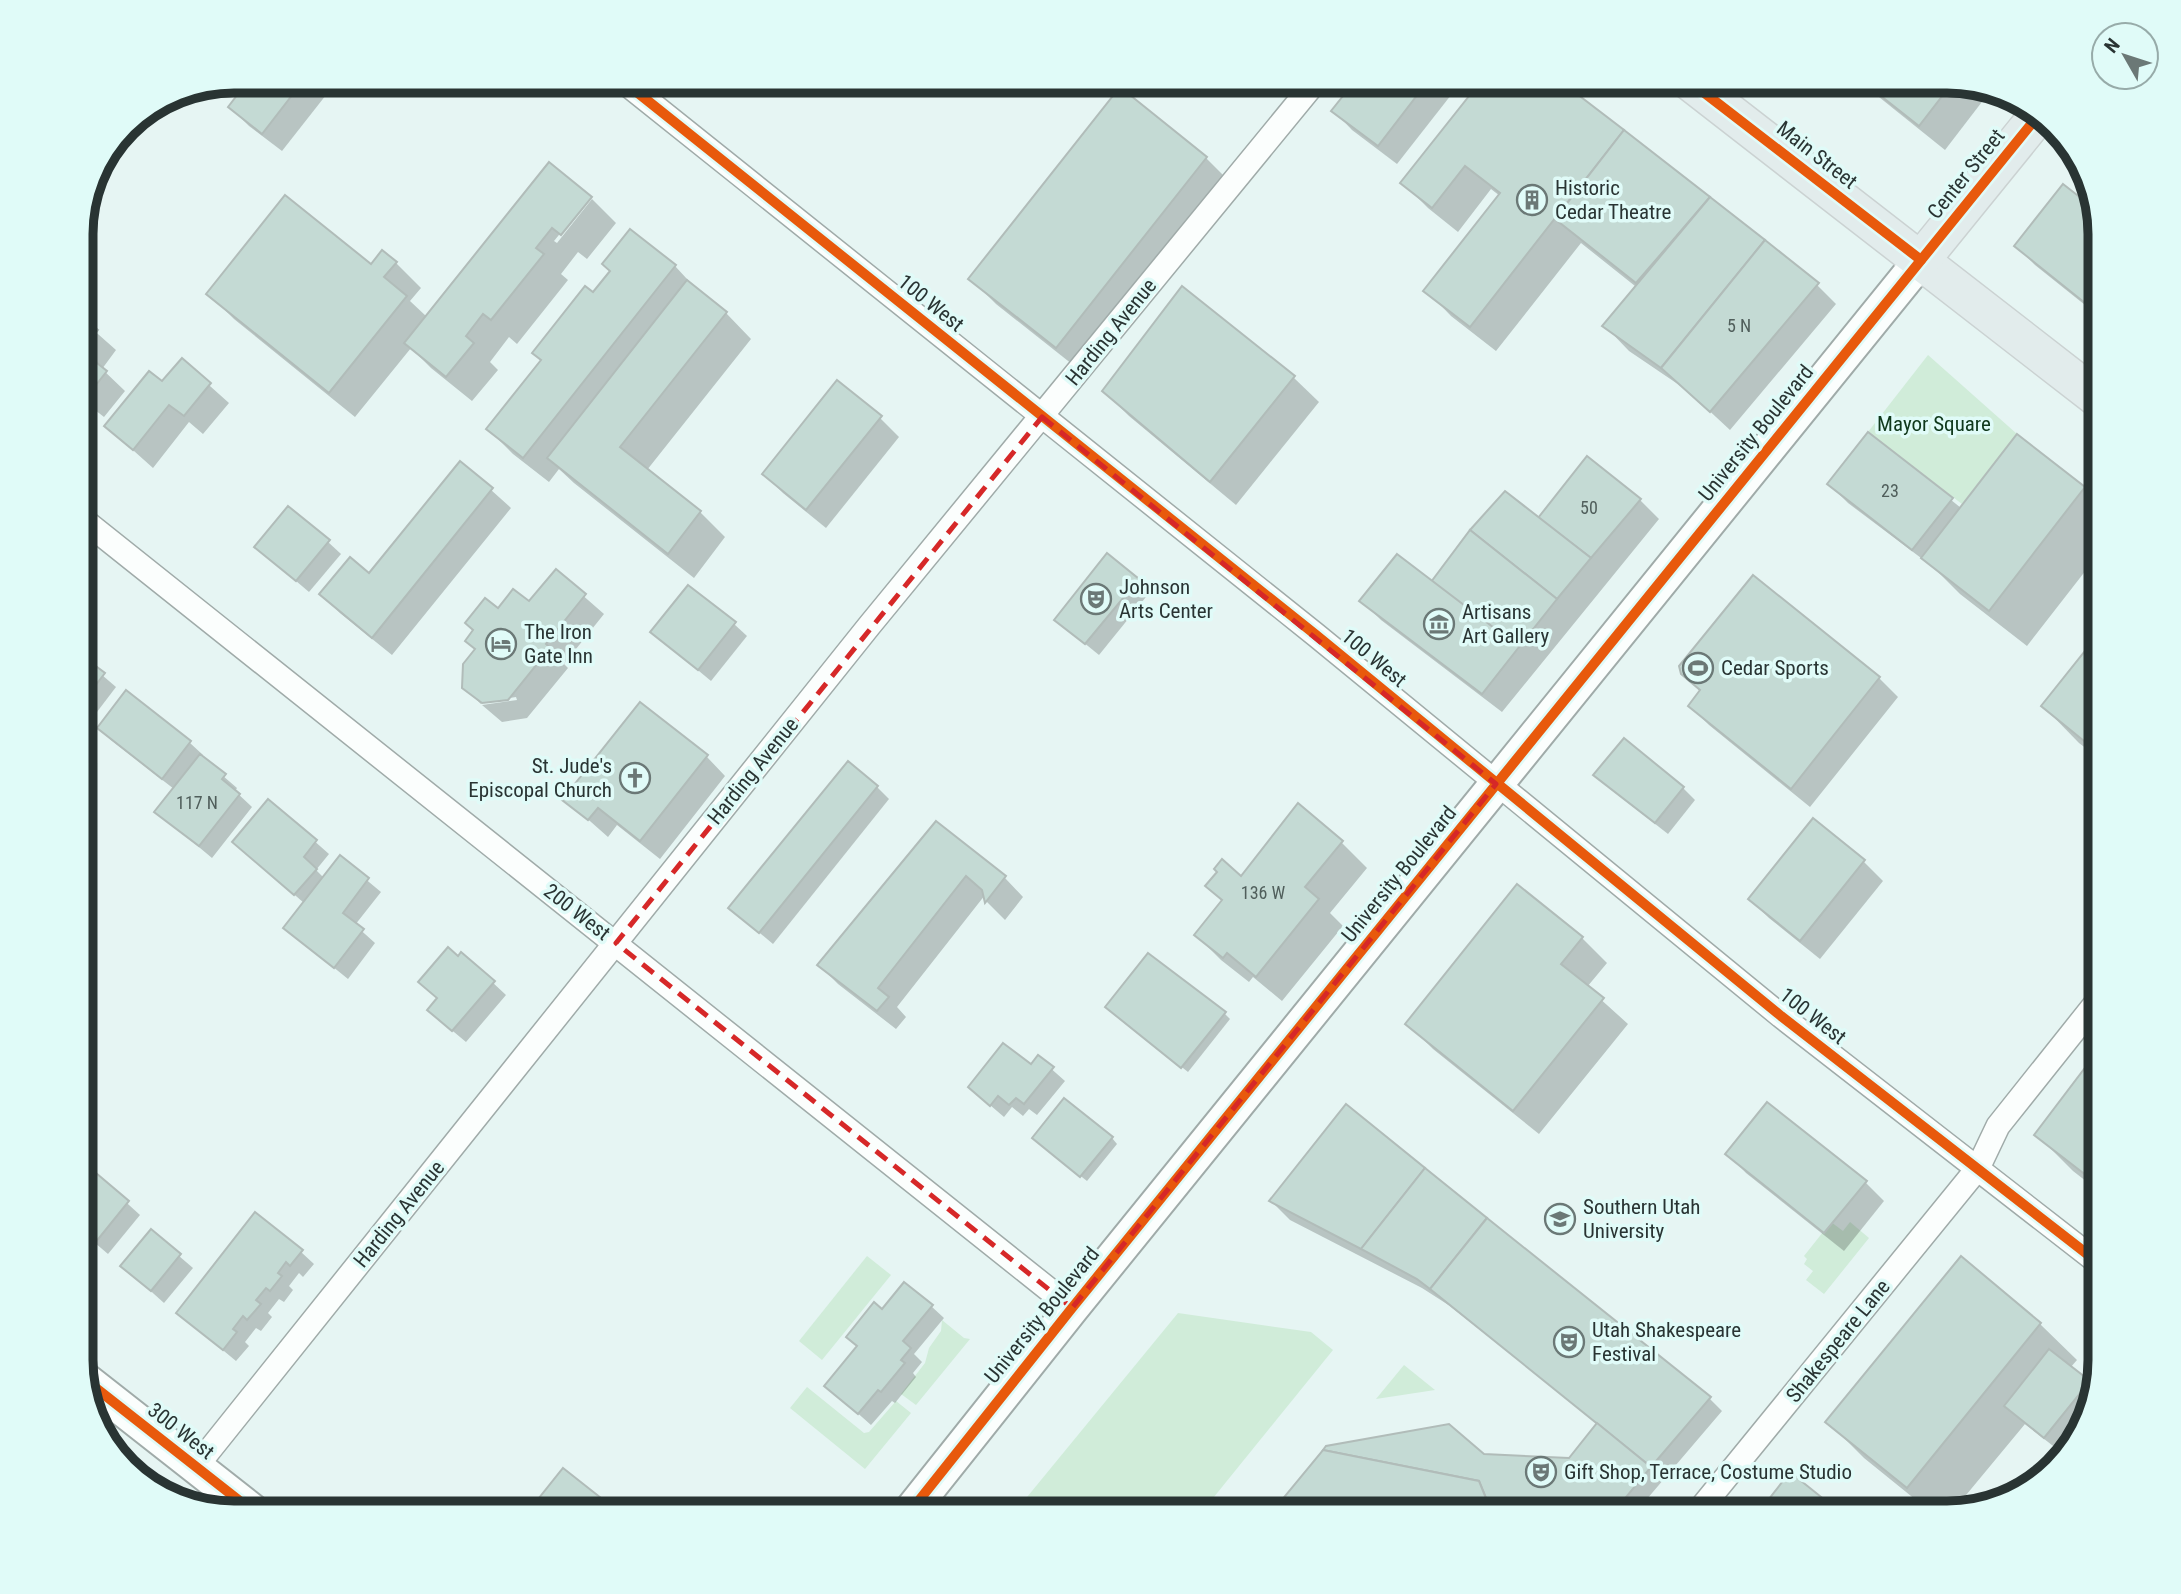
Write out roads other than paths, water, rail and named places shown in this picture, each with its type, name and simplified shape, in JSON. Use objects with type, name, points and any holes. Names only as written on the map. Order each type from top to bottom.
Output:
[{"type":"main road","name":"Main Street","points":[[1706,93],[2088,390]]},
{"type":"main road","name":"Center Street","points":[[1921,260],[2033,122]]},
{"type":"main road","name":"University Boulevard","points":[[919,1501],[1072,1307],[1921,260]]},
{"type":"main road","name":"300 West","points":[[95,1387],[238,1501]]},
{"type":"street","name":"100 West","points":[[639,93],[1316,635],[1781,1016],[2088,1254]]},
{"type":"street","name":"Harding Avenue","points":[[197,1467],[869,626],[1305,93]]},
{"type":"street","name":"200 West","points":[[93,529],[1072,1307]]},
{"type":"street","name":"Shakespeare Lane","points":[[1708,1501],[1978,1168],[1998,1126],[2088,1014]]},
{"type":"place","name":"Historic Cedar Theatre","points":[[1532,200]]},
{"type":"place","name":"Johnson Arts Center","points":[[1096,599]]},
{"type":"place","name":"Artisans Art Gallery","points":[[1439,624]]},
{"type":"place","name":"The Iron Gate Inn","points":[[501,644]]},
{"type":"place","name":"Cedar Sports","points":[[1698,668]]},
{"type":"place","name":"St. Jude's Episcopal Church","points":[[635,778]]},
{"type":"place","name":"Southern Utah University","points":[[1560,1219]]},
{"type":"place","name":"Utah Shakespeare Festival","points":[[1569,1342]]},
{"type":"place","name":"Gift Shop, Terrace, Costume Studio","points":[[1541,1472]]},
{"type":"park label","name":"Mayor Square","points":[[1934,424]]}]
